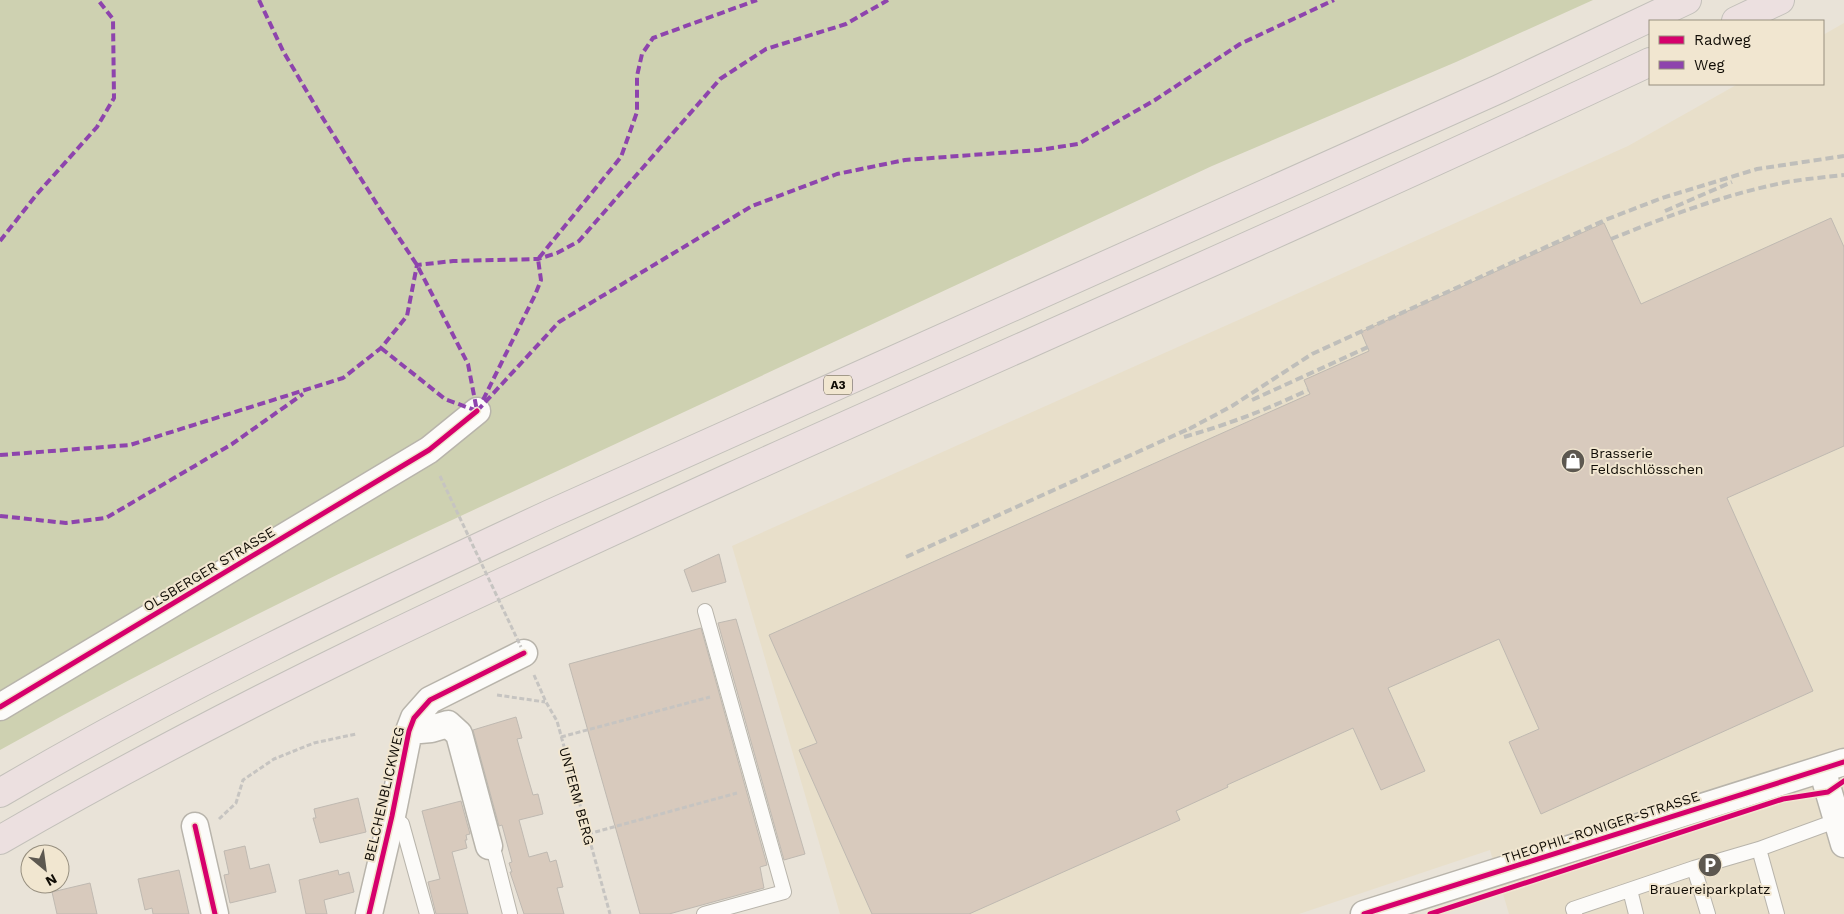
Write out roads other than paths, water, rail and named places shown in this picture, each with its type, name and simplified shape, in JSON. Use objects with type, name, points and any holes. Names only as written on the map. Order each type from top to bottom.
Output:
[{"type":"highway","name":"A3","points":[[0,793],[189,690],[410,579],[1499,89],[1687,0]]},
{"type":"highway","points":[[1738,20],[1780,0]]},
{"type":"highway","points":[[0,840],[217,720],[422,619],[796,448],[1306,220],[1649,62]]},
{"type":"street","name":"OLSBERGER STRASSE","points":[[0,707],[429,450],[477,411]]},
{"type":"street","name":"BELCHENBLICKWEG","points":[[369,914],[392,816],[409,731],[414,718],[430,700],[522,650]]},
{"type":"street","name":"BELCHENBLICKWEG","points":[[409,731],[431,729],[448,724],[459,734],[489,846]]},
{"type":"street","points":[[1833,765],[1842,828]]},
{"type":"street","name":"THEOPHIL-RONIGER-STRASSE","points":[[1364,914],[1833,765]]},
{"type":"street","points":[[195,826],[215,914]]},
{"type":"lane","points":[[704,914],[784,892],[705,612]]},
{"type":"lane","points":[[392,816],[402,824],[427,914]]},
{"type":"lane","points":[[1575,914],[1573,908],[1694,868],[1842,828]]},
{"type":"lane","points":[[489,846],[495,855],[510,914]]},
{"type":"lane","points":[[1759,849],[1777,914]]},
{"type":"lane","points":[[1694,868],[1708,914]]},
{"type":"lane","points":[[1630,890],[1636,914]]},
{"type":"railway","points":[[1189,429],[1232,406],[1312,354],[1605,220],[1662,198],[1757,169],[1844,156]]},
{"type":"railway","points":[[1611,239],[1720,199],[1787,182],[1844,175]]},
{"type":"railway","points":[[1665,211],[1732,182]]},
{"type":"railway","points":[[1252,400],[1368,347]]},
{"type":"railway","points":[[1184,437],[1247,416],[1308,390]]},
{"type":"railway","points":[[906,557],[1195,426]]},
{"type":"place","name":"Brasserie Feldschlösschen","points":[[1573,461]]},
{"type":"place","name":"Brauereiparkplatz","points":[[1710,865]]}]
